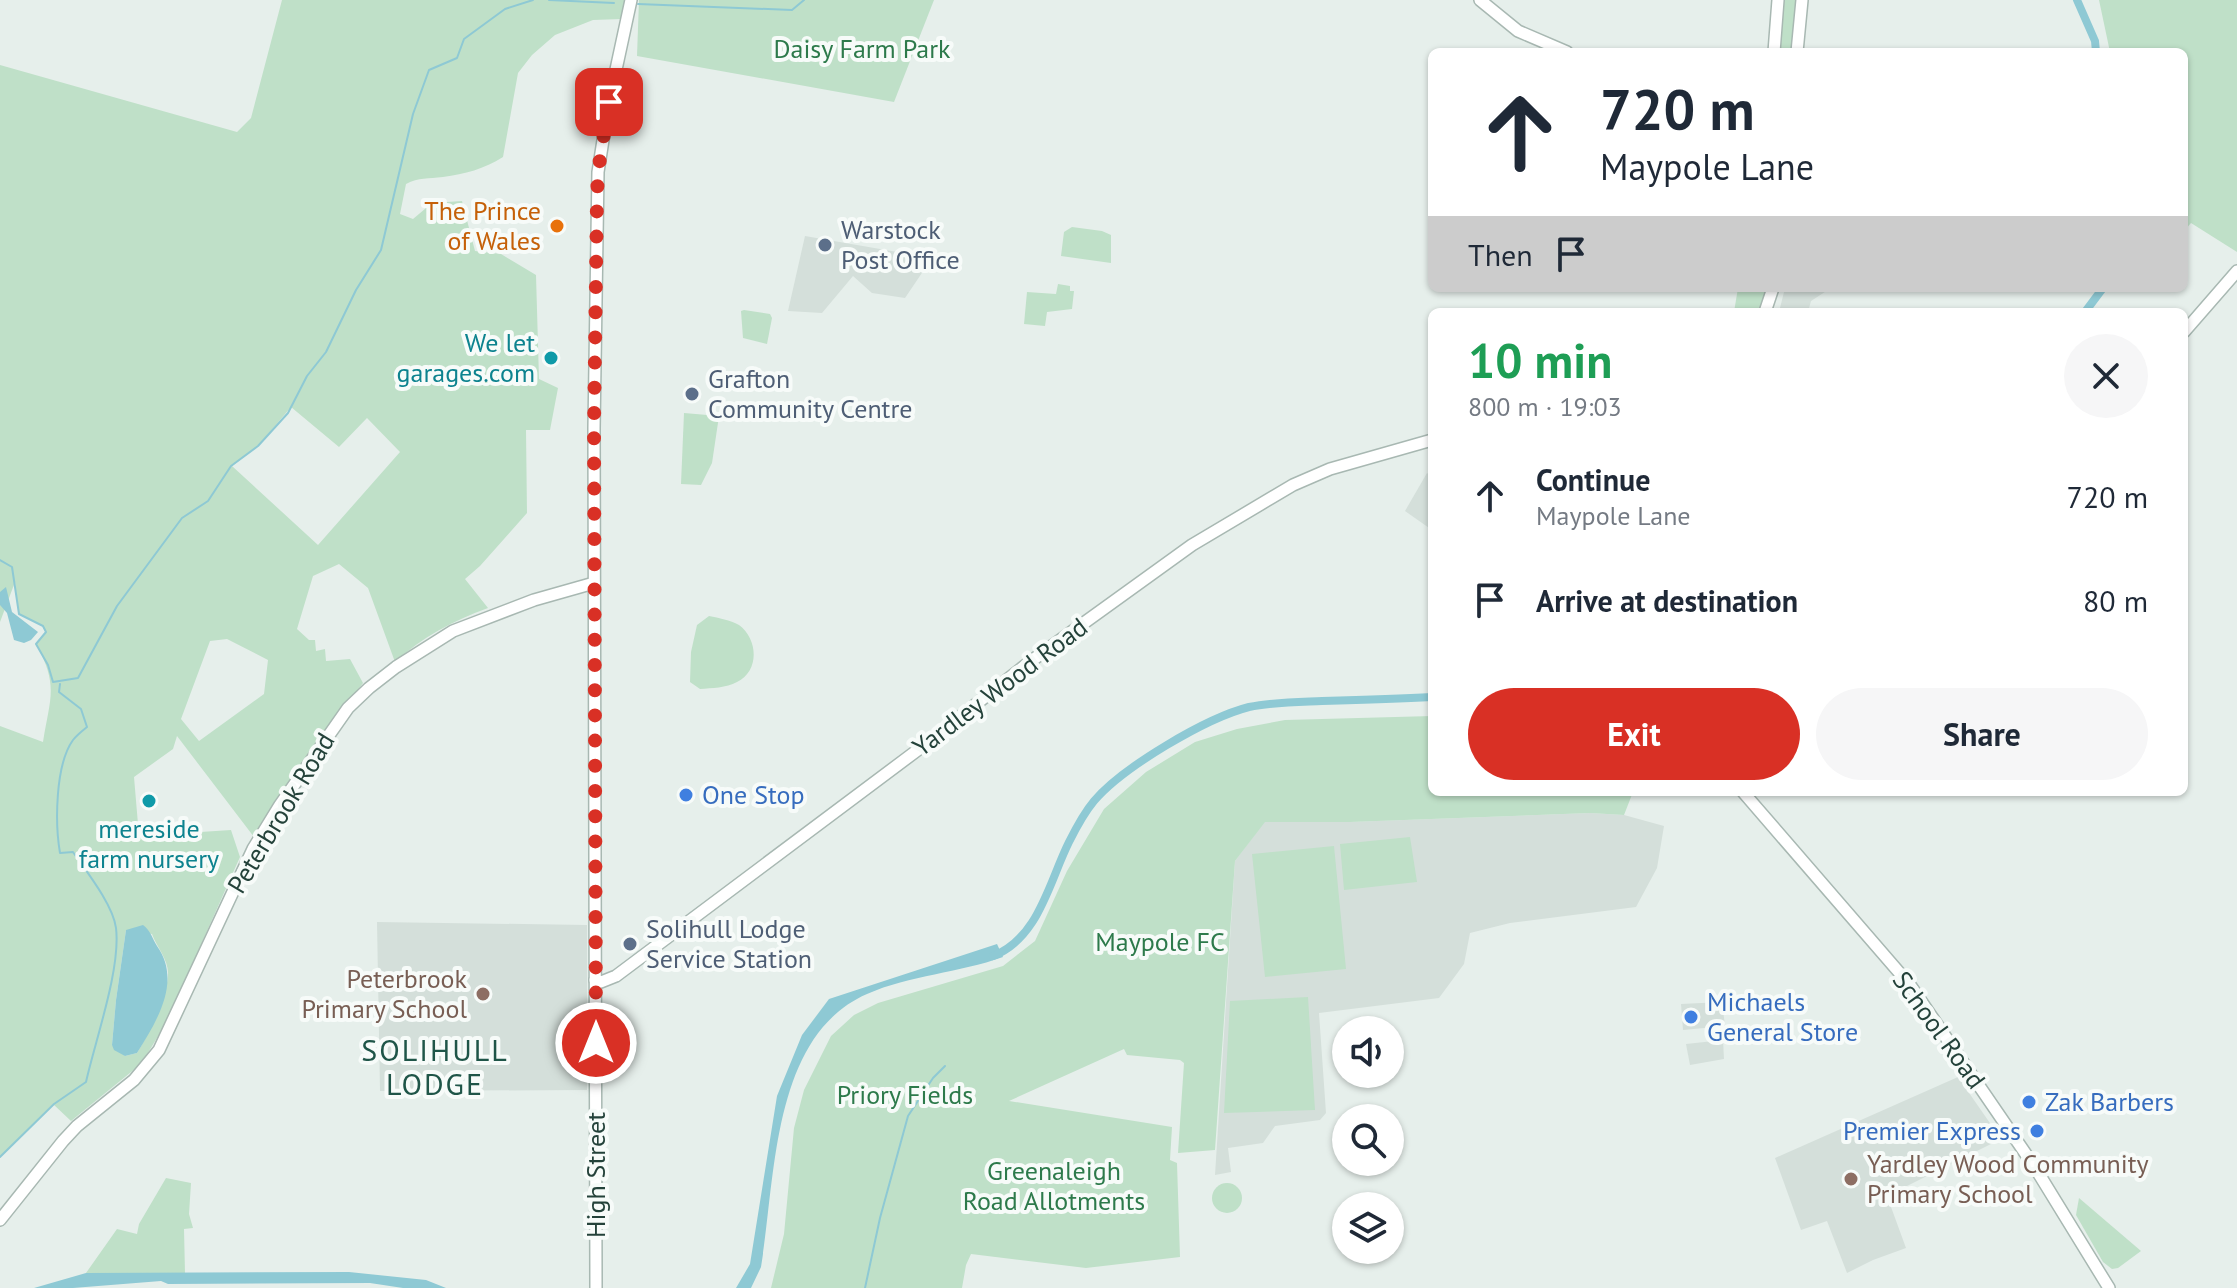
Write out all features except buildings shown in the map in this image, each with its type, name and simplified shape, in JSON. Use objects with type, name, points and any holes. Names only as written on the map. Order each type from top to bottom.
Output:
[{"type":"street","name":"High Street","points":[[596,1288],[594,583],[597,198],[604,129],[631,0]]},
{"type":"street","points":[[1480,0],[1518,31],[1558,48]]},
{"type":"street","points":[[1774,48],[1778,0]]},
{"type":"street","points":[[1797,48],[1802,0]]},
{"type":"street","points":[[2188,327],[2237,271]]},
{"type":"street","name":"Yardley Wood Road","points":[[595,980],[601,982],[616,976],[908,758],[1027,664],[1192,545],[1293,485],[1330,469],[1428,441]]},
{"type":"street","name":"Peterbrook Road","points":[[0,1220],[77,1126],[134,1080],[159,1050],[253,849],[348,708],[396,667],[453,631],[534,600],[594,583]]},
{"type":"street","name":"School Road","points":[[1746,796],[1910,985],[2034,1166],[2109,1288]]},
{"type":"shaded area","points":[[805,236],[932,258],[905,298],[872,293],[853,276],[822,313],[788,311]]},
{"type":"shaded area","points":[[1784,292],[1825,292],[1811,301],[1809,308],[1780,308]]},
{"type":"shaded area","points":[[1427,473],[1428,527],[1405,511]]},
{"type":"shaded area","points":[[1590,813],[1624,815],[1664,826],[1657,868],[1636,907],[1510,923],[1470,933],[1464,964],[1439,998],[1319,1013],[1326,1113],[1320,1120],[1275,1126],[1263,1143],[1228,1148],[1231,1172],[1215,1175],[1235,861],[1264,822]]},
{"type":"shaded area","name":"Peterbrook Primary School","points":[[377,922],[587,925],[587,1090],[380,1091]]},
{"type":"shaded area","points":[[1722,1002],[1725,1026],[1683,1030],[1681,1004]]},
{"type":"shaded area","points":[[1723,1040],[1724,1059],[1690,1065],[1686,1044]]},
{"type":"shaded area","name":"Yardley Wood Community Primary School","points":[[1958,1077],[2001,1139],[1887,1196],[1906,1248],[1847,1273],[1827,1221],[1801,1230],[1775,1158]]},
{"type":"green space","points":[[282,0],[626,0],[622,19],[593,20],[555,35],[532,55],[518,73],[503,157],[467,173],[419,179],[406,184],[400,214],[413,219],[432,203],[462,201],[475,251],[501,254],[536,275],[539,379],[558,388],[550,430],[526,430],[527,513],[465,579],[488,608],[438,630],[395,662],[368,588],[339,564],[313,576],[297,629],[309,640],[315,640],[316,651],[325,649],[326,661],[350,659],[363,683],[303,763],[254,837],[177,736],[173,749],[134,777],[139,836],[231,830],[240,857],[166,1023],[146,1056],[136,1068],[71,1121],[53,1104],[0,1157],[0,726],[43,742],[51,692],[48,670],[36,644],[46,632],[42,626],[19,614],[15,582],[0,622],[0,65],[237,132],[251,118]],"holes":[[[291,407],[339,447],[367,418],[400,452],[318,545],[232,466],[258,446]],[[227,639],[268,660],[264,694],[199,741],[181,719],[210,641]],[[126,930],[152,934],[165,959],[168,975],[156,1015],[137,1053],[125,1056],[112,1045]]]},
{"type":"green space","name":"Daisy Farm Park","points":[[639,0],[934,0],[894,102],[637,56]]},
{"type":"green space","points":[[1784,0],[1797,0],[1791,48],[1779,48]]},
{"type":"green space","points":[[2099,0],[2237,0],[2237,252],[2191,223],[2188,226],[2188,48],[2109,48]]},
{"type":"green space","points":[[1072,227],[1111,235],[1111,263],[1061,256],[1064,232]]},
{"type":"green space","points":[[1058,284],[1070,286],[1070,291],[1074,291],[1072,309],[1047,312],[1045,326],[1024,324],[1027,292],[1056,294]]},
{"type":"green space","points":[[1737,292],[1767,292],[1760,308],[1735,308]]},
{"type":"green space","points":[[741,311],[770,314],[767,344],[743,338]]},
{"type":"green space","points":[[684,413],[719,416],[712,463],[701,485],[681,484]]},
{"type":"green space","points":[[709,616],[739,625],[750,638],[754,655],[750,670],[737,682],[724,687],[700,689],[690,682],[691,652],[697,625]]},
{"type":"green space","name":"Priory Fields","points":[[1428,716],[1428,796],[1631,796],[1624,815],[1590,813],[1265,822],[1235,861],[1215,1150],[1178,1153],[1184,1063],[1180,1060],[1127,1055],[1124,1049],[1009,1101],[1172,1127],[1170,1160],[1177,1163],[1180,1257],[1086,1268],[971,1254],[962,1288],[771,1288],[784,1234],[794,1128],[804,1090],[831,1036],[854,1015],[878,1003],[1003,966],[1035,941],[1067,871],[1104,809],[1146,772],[1195,742],[1237,729],[1285,720]]},
{"type":"green space","points":[[1410,837],[1417,882],[1344,890],[1340,844]]},
{"type":"green space","points":[[1334,846],[1346,969],[1265,977],[1252,854]]},
{"type":"green space","points":[[1308,997],[1315,1110],[1224,1113],[1230,1001]]},
{"type":"green space","points":[[166,1178],[191,1183],[189,1214],[193,1228],[184,1229],[185,1273],[86,1273],[117,1229],[137,1234],[139,1224]]},
{"type":"green space","points":[[1227,1183],[1233,1184],[1241,1192],[1241,1204],[1233,1212],[1227,1213],[1221,1212],[1213,1204],[1212,1198],[1213,1192],[1221,1184]]},
{"type":"green space","points":[[2079,1198],[2141,1251],[2118,1268],[2112,1269],[2103,1262],[2076,1215]]},
{"type":"water","points":[[6,587],[12,612],[38,632],[24,643],[14,640],[7,613],[0,605],[0,592]]},
{"type":"water","points":[[143,925],[164,959],[167,987],[159,1014],[145,1041],[137,1053],[125,1056],[114,1050],[112,1045],[116,1000],[126,930]]},
{"type":"water","points":[[997,944],[1003,957],[900,982],[867,994],[835,1014],[812,1042],[795,1075],[784,1113],[761,1267],[751,1288],[736,1288],[750,1264],[777,1096],[802,1035],[829,999]]},
{"type":"water","points":[[349,1272],[426,1280],[446,1288],[403,1288],[370,1283],[168,1284],[161,1281],[34,1288],[86,1273]]},
{"type":"waterway","points":[[0,560],[12,567],[19,614],[43,626],[46,632],[36,644],[53,682],[78,678],[117,606],[182,518],[208,501],[231,466],[258,446],[288,413],[307,376],[326,352],[356,290],[381,250],[413,114],[429,70],[457,58],[464,39],[505,9],[533,0]]},
{"type":"waterway","points":[[549,0],[614,3]]},
{"type":"waterway","points":[[638,4],[792,10],[804,0]]},
{"type":"waterway","points":[[2077,0],[2096,48]]},
{"type":"waterway","points":[[2088,308],[2100,292]]},
{"type":"waterway","points":[[0,1157],[54,1104],[86,1082],[115,964],[116,928],[110,909],[73,852],[60,853],[57,811],[63,764],[73,740],[87,727],[81,709],[59,692],[60,684]]},
{"type":"waterway","points":[[993,956],[1009,948],[1032,923],[1072,837],[1094,801],[1124,774],[1166,745],[1231,713],[1258,705],[1428,697]]},
{"type":"waterway","points":[[865,1288],[880,1218],[908,1116],[933,1078],[945,1066]]},
{"type":"place","name":"The Prince of Wales","points":[[557,226]]},
{"type":"place","name":"Warstock Post Office","points":[[825,245]]},
{"type":"place","name":"We let garages.com","points":[[551,358]]},
{"type":"place","name":"Grafton Community Centre","points":[[692,394]]},
{"type":"place","name":"One Stop","points":[[686,795]]},
{"type":"place","name":"mereside farm nursery","points":[[149,801]]},
{"type":"place","name":"Solihull Lodge Service Station","points":[[630,944]]},
{"type":"place","name":"Peterbrook Primary School","points":[[483,994]]},
{"type":"place","name":"Michaels General Store","points":[[1691,1017]]},
{"type":"place","name":"Zak Barbers","points":[[2029,1102]]},
{"type":"place","name":"Premier Express","points":[[2037,1131]]},
{"type":"place","name":"Yardley Wood Community Primary School","points":[[1851,1179]]},
{"type":"district","name":"SOLIHULL LODGE","points":[[435,1068]]},
{"type":"route","points":[[596,1043],[594,428],[597,198],[609,102]]},
{"type":"park label","name":"Maypole FC","points":[[1160,942]]},
{"type":"park label","name":"Greenaleigh Road Allotments","points":[[1054,1186]]}]
